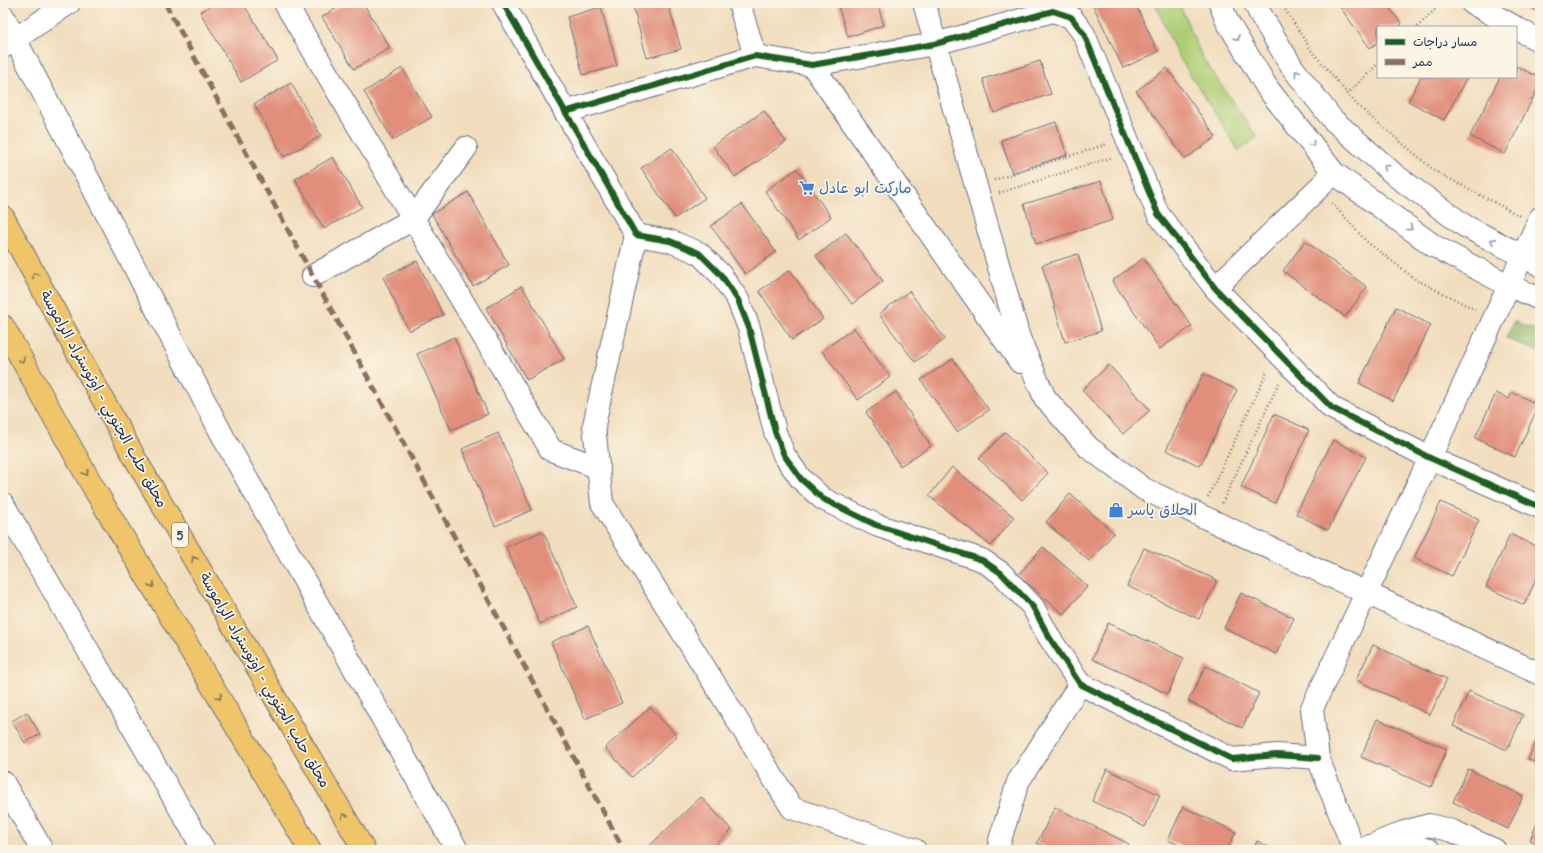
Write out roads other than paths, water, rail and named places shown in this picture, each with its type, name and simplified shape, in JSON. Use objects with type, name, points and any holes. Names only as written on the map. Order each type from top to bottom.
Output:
[{"type":"highway","name":"محلق حلب الجنوبي - اوتوستراد الراموسة","points":[[3,217],[136,460],[364,850]]},
{"type":"highway","points":[[3,326],[96,492],[310,850]]},
{"type":"street","points":[[9,43],[70,3]]},
{"type":"street","points":[[285,3],[551,450],[599,468]]},
{"type":"street","points":[[503,3],[636,235],[594,425],[602,503],[792,808],[868,843],[914,850]]},
{"type":"street","points":[[739,3],[755,56]]},
{"type":"street","points":[[924,3],[1019,338],[1045,398]]},
{"type":"street","points":[[1220,3],[1227,21],[1268,89],[1334,173],[1434,246],[1508,285],[1540,299]]},
{"type":"street","points":[[1255,3],[1292,67],[1332,119],[1396,176],[1465,226],[1531,261]]},
{"type":"street","points":[[1472,3],[1514,26]]},
{"type":"street","points":[[565,112],[755,56],[812,65],[936,44],[1052,11],[1071,18],[1084,34],[1158,214],[1215,288],[1332,408],[1430,458],[1540,507]]},
{"type":"street","points":[[3,16],[9,43],[227,444],[457,850]]},
{"type":"street","points":[[1517,28],[1540,41]]},
{"type":"street","points":[[812,65],[1045,398],[1088,447],[1144,489],[1540,674]]},
{"type":"street","points":[[313,276],[413,219],[466,148]]},
{"type":"street","points":[[1215,288],[1334,173]]},
{"type":"street","points":[[1354,850],[1318,758],[1312,708],[1430,458],[1494,319],[1508,285],[1531,261],[1538,221]]},
{"type":"street","points":[[636,235],[670,241],[699,253],[721,275],[738,300],[749,328],[775,432],[784,455],[801,479],[823,499],[876,525],[982,560],[1001,573],[1033,607],[1049,637],[1080,684],[1232,759],[1277,755],[1318,758]]},
{"type":"street","points":[[3,504],[204,850]]},
{"type":"street","points":[[999,850],[1000,840],[1018,782],[1080,684]]},
{"type":"street","points":[[3,782],[42,850]]},
{"type":"street","points":[[1360,850],[1404,832],[1429,825],[1452,831],[1495,850]]},
{"type":"street","points":[[1386,840],[1429,850]]},
{"type":"place","name":"ماركت ابو عادل","points":[[807,188]]},
{"type":"place","name":"الحلاق ياسر","points":[[1116,510]]}]
